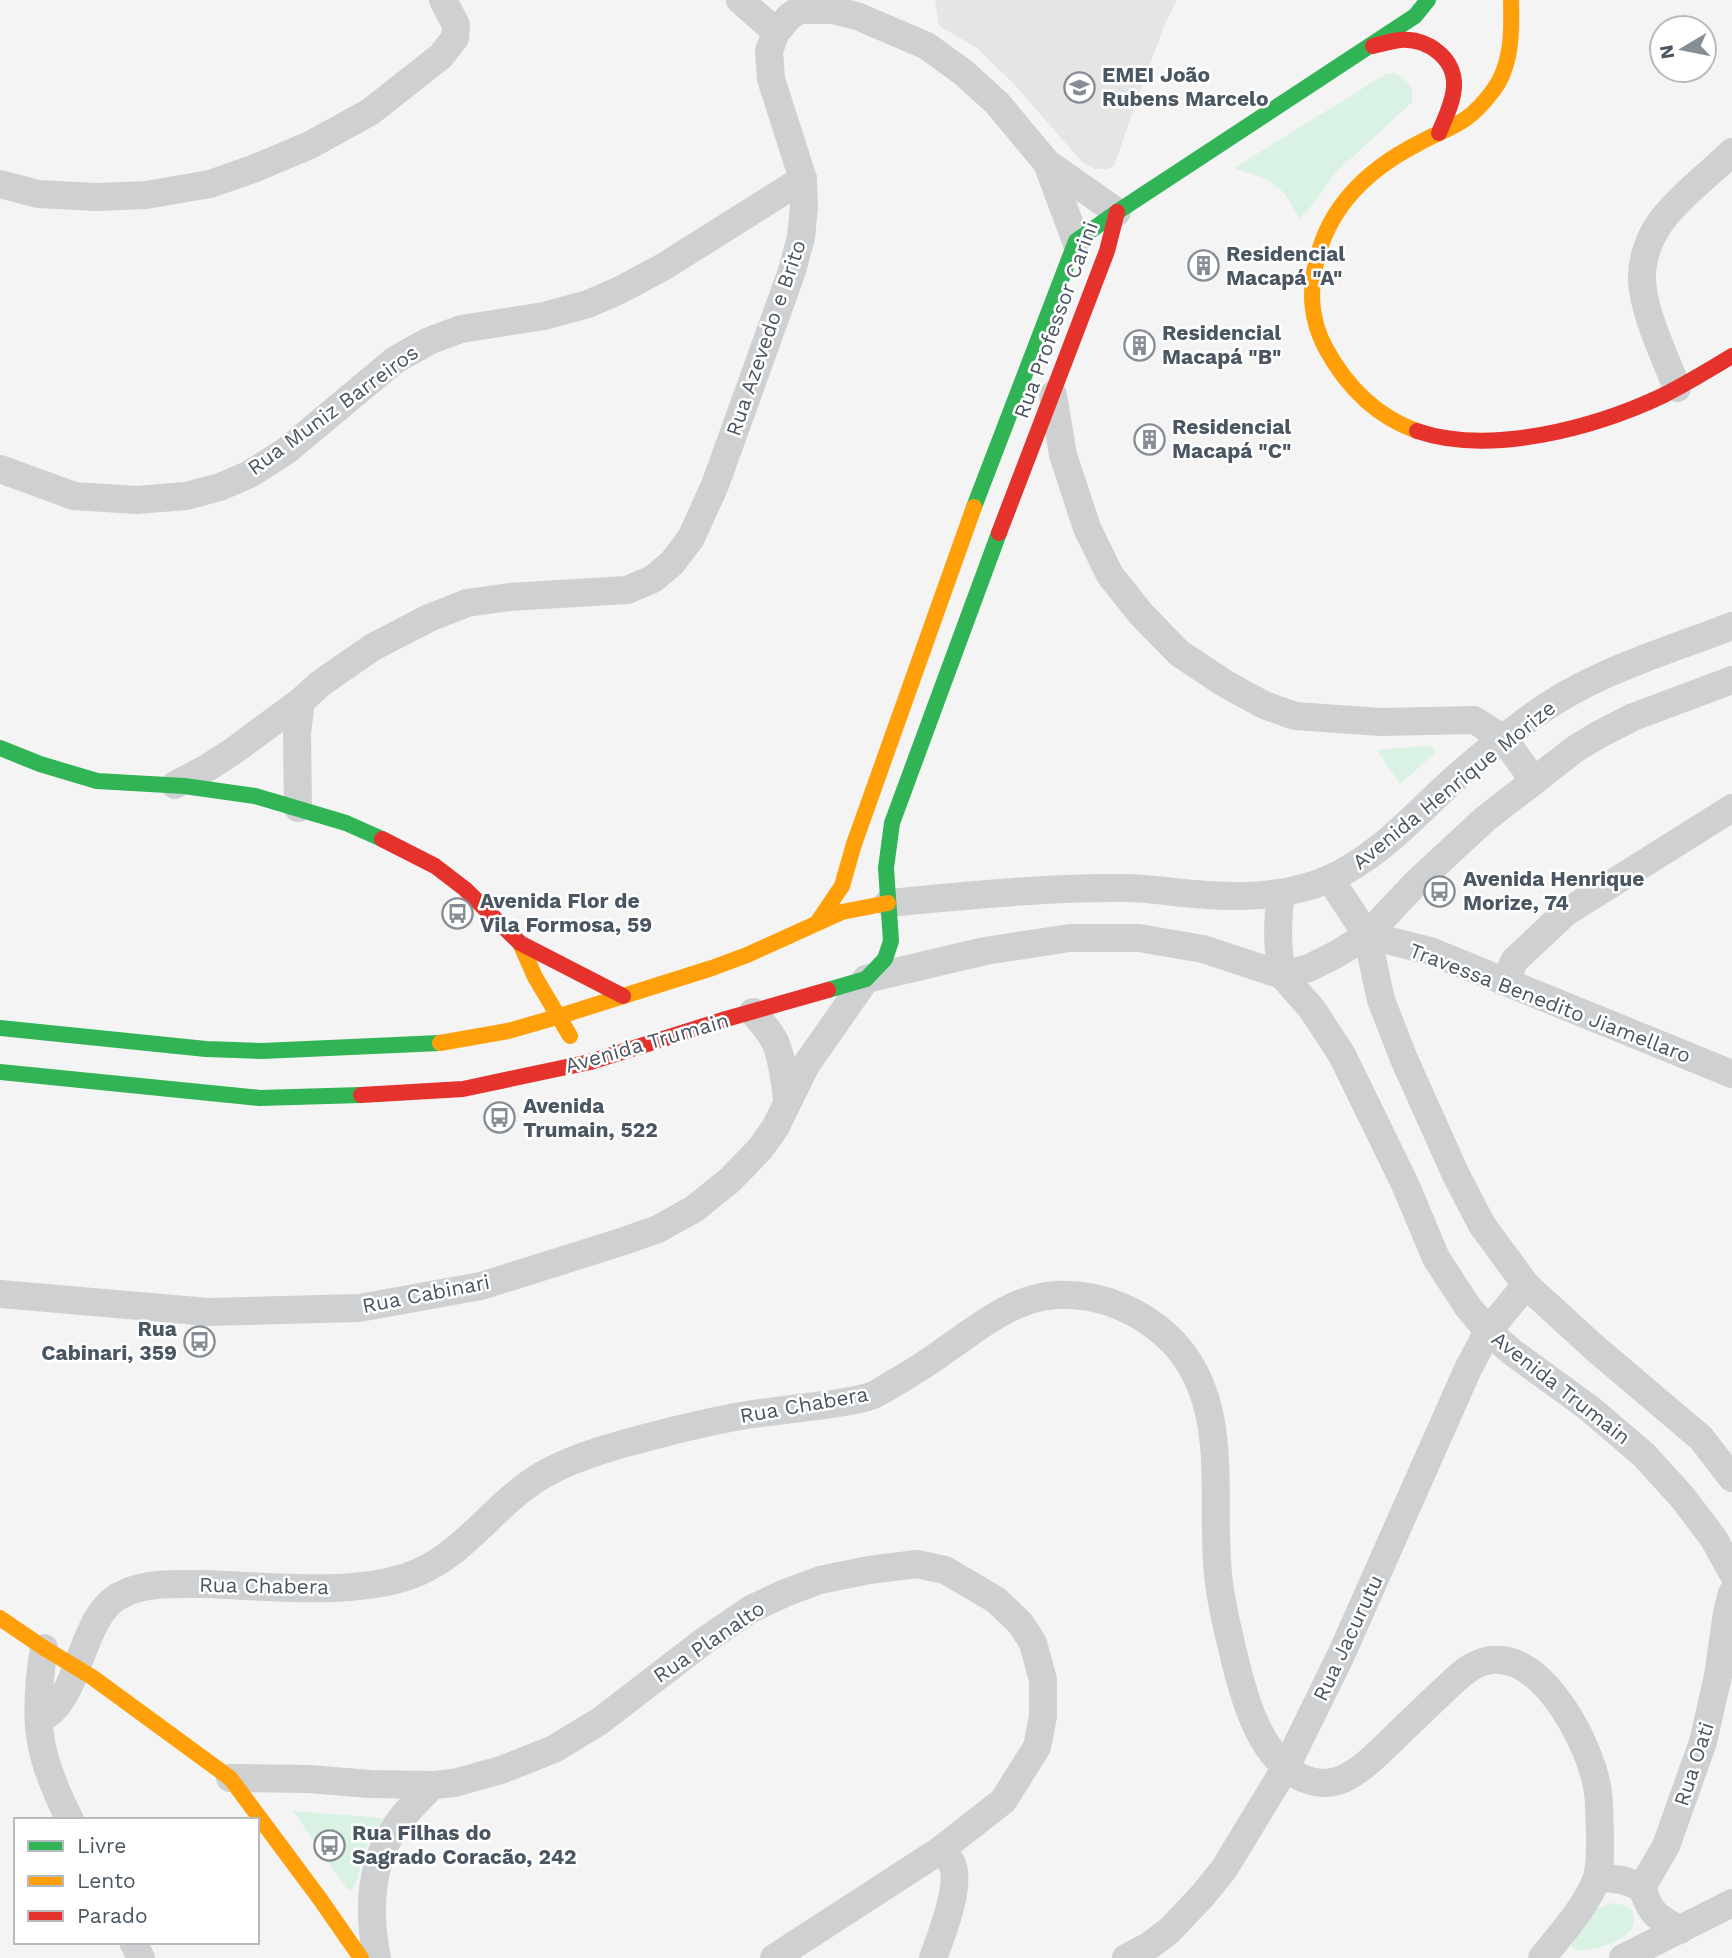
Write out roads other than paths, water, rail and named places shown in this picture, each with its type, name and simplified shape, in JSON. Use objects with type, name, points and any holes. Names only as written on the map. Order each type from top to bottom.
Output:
[{"type":"main road","points":[[1117,212],[1415,16],[1428,0]]},
{"type":"main road","points":[[1511,0],[1509,57],[1495,88],[1468,119],[1395,157],[1360,182],[1336,209],[1318,247],[1311,292],[1315,325],[1331,360],[1356,392],[1379,413],[1412,430],[1440,439],[1495,440],[1540,435],[1603,420],[1654,400],[1732,356]]},
{"type":"main road","points":[[1367,48],[1405,40],[1426,44],[1443,54],[1451,64],[1454,78],[1453,102],[1439,133]]},
{"type":"main road","name":"Rua Professor Carini","points":[[817,923],[842,886],[854,844],[957,553],[1076,241],[1117,212]]},
{"type":"main road","name":"Rua Professor Carini","points":[[866,979],[885,959],[891,941],[886,868],[892,822],[1107,251],[1117,212]]},
{"type":"main road","points":[[0,748],[40,764],[97,780],[175,785],[256,796],[346,823],[435,866],[465,889],[520,943],[623,996]]},
{"type":"main road","points":[[0,1028],[206,1049],[262,1051],[447,1043],[508,1031],[712,968],[842,912],[888,903]]},
{"type":"main road","points":[[520,943],[557,1017],[590,1062]]},
{"type":"main road","name":"Avenida Trumain","points":[[0,1072],[260,1098],[463,1089],[590,1062],[866,979]]},
{"type":"main road","points":[[0,1618],[92,1677],[230,1778],[361,1958]]},
{"type":"street","points":[[740,0],[776,32],[799,10],[832,10],[866,19],[927,46],[964,73],[997,103],[1047,163],[1117,212]]},
{"type":"street","points":[[0,184],[38,194],[96,197],[146,195],[210,184],[253,169],[310,145],[370,112],[441,56],[455,38],[450,12]]},
{"type":"street","name":"Rua Azevedo e Brito","points":[[175,785],[232,752],[321,683],[373,647],[429,618],[467,603],[509,597],[627,590],[653,579],[672,564],[691,538],[715,485],[792,271],[801,237],[803,178],[771,79],[769,51],[776,32]]},
{"type":"street","points":[[1677,387],[1650,316],[1642,281],[1643,264],[1651,239],[1662,220],[1732,152]]},
{"type":"street","points":[[1047,163],[1076,241]]},
{"type":"street","name":"Rua Muniz Barreiros","points":[[0,470],[74,496],[136,500],[186,496],[220,487],[250,474],[286,451],[395,360],[429,341],[461,330],[544,316],[588,304],[663,267],[803,178]]},
{"type":"street","points":[[1022,380],[1053,391],[1063,455],[1087,528],[1110,575],[1141,614],[1179,653],[1264,705],[1295,716],[1381,722],[1474,720],[1504,739],[1534,781]]},
{"type":"street","name":"Avenida Henrique Morize","points":[[1330,879],[1359,863],[1461,773],[1532,716],[1611,672],[1732,626]]},
{"type":"street","points":[[1281,893],[1277,946],[1282,975],[1309,968],[1367,935],[1415,884],[1485,819],[1575,749],[1633,717],[1732,680]]},
{"type":"street","points":[[299,807],[296,747],[301,701]]},
{"type":"street","points":[[1506,982],[1514,961],[1565,913],[1732,808]]},
{"type":"street","points":[[888,903],[1034,891],[1127,888],[1250,897],[1306,888],[1330,879],[1367,935],[1381,1000],[1404,1059],[1451,1164],[1482,1225],[1526,1285],[1596,1349],[1701,1438],[1732,1478]]},
{"type":"street","name":"Travessa Benedito Jiamellaro","points":[[1367,935],[1430,951],[1732,1074]]},
{"type":"street","name":"Avenida Trumain","points":[[866,979],[985,951],[1070,938],[1139,938],[1191,946],[1282,975],[1312,1009],[1342,1055],[1405,1184],[1436,1258],[1468,1307],[1488,1331],[1512,1352],[1589,1408],[1644,1455],[1683,1498],[1714,1539],[1732,1572]]},
{"type":"street","name":"Rua Cabinari","points":[[0,1294],[208,1312],[359,1308],[481,1286],[634,1238],[658,1229],[694,1209],[730,1180],[760,1149],[775,1128],[806,1065],[866,979]]},
{"type":"street","points":[[753,1012],[776,1044],[788,1100]]},
{"type":"street","name":"Rua Jacurutu","points":[[1126,1958],[1149,1946],[1170,1930],[1203,1895],[1224,1869],[1286,1768],[1346,1643],[1468,1369],[1488,1331],[1526,1285]]},
{"type":"street","name":"Rua Chabera","points":[[40,1720],[61,1701],[78,1668],[95,1622],[112,1600],[125,1592],[174,1584],[344,1588],[373,1586],[405,1578],[433,1568],[527,1484],[554,1468],[618,1445],[721,1419],[840,1403],[872,1396],[910,1374],[985,1321],[1021,1302],[1056,1296],[1091,1298],[1118,1304],[1145,1320],[1173,1342],[1195,1371],[1208,1401],[1216,1485],[1218,1581],[1227,1626],[1248,1708],[1264,1739],[1286,1768]]},
{"type":"street","name":"Rua Planalto","points":[[230,1778],[309,1779],[433,1786],[501,1770],[554,1749],[600,1721],[704,1641],[751,1609],[820,1580],[869,1570],[917,1564],[945,1570],[996,1600],[1021,1624],[1033,1643],[1043,1680],[1043,1716],[1037,1747],[1003,1801],[939,1851],[774,1958]]},
{"type":"street","name":"Rua Oati","points":[[1642,1887],[1666,1846],[1703,1742],[1718,1676],[1732,1592]]},
{"type":"street","points":[[44,1648],[39,1683],[42,1746],[46,1763],[69,1818]]},
{"type":"street","points":[[1286,1768],[1308,1781],[1327,1783],[1347,1778],[1368,1762],[1474,1664],[1491,1659],[1511,1661],[1532,1673],[1555,1695],[1581,1739],[1597,1786],[1600,1842],[1598,1877],[1574,1918],[1542,1958]]},
{"type":"street","points":[[377,1958],[371,1904],[375,1874],[395,1827],[433,1786]]},
{"type":"street","points":[[933,1958],[948,1916],[955,1874],[951,1860],[939,1851]]},
{"type":"street","points":[[1598,1877],[1622,1880],[1642,1887],[1649,1908],[1680,1930]]},
{"type":"street","points":[[1623,1958],[1732,1903]]},
{"type":"place","name":"EMEI João Rubens Marcelo","points":[[1079,87]]},
{"type":"place","name":"Residencial Macapá \"A\"","points":[[1203,266]]},
{"type":"place","name":"Residencial Macapá \"B\"","points":[[1139,345]]},
{"type":"place","name":"Residencial Macapá \"C\"","points":[[1149,439]]},
{"type":"place","name":"Avenida Henrique Morize, 74","points":[[1440,891]]},
{"type":"place","name":"Avenida Flor de Vila Formosa, 59","points":[[457,913]]},
{"type":"place","name":"Avenida Trumain, 522","points":[[500,1118]]},
{"type":"place","name":"Rua Cabinari, 359","points":[[200,1341]]},
{"type":"place","name":"Rua Filhas do Sagrado Coracão, 242","points":[[329,1845]]}]
